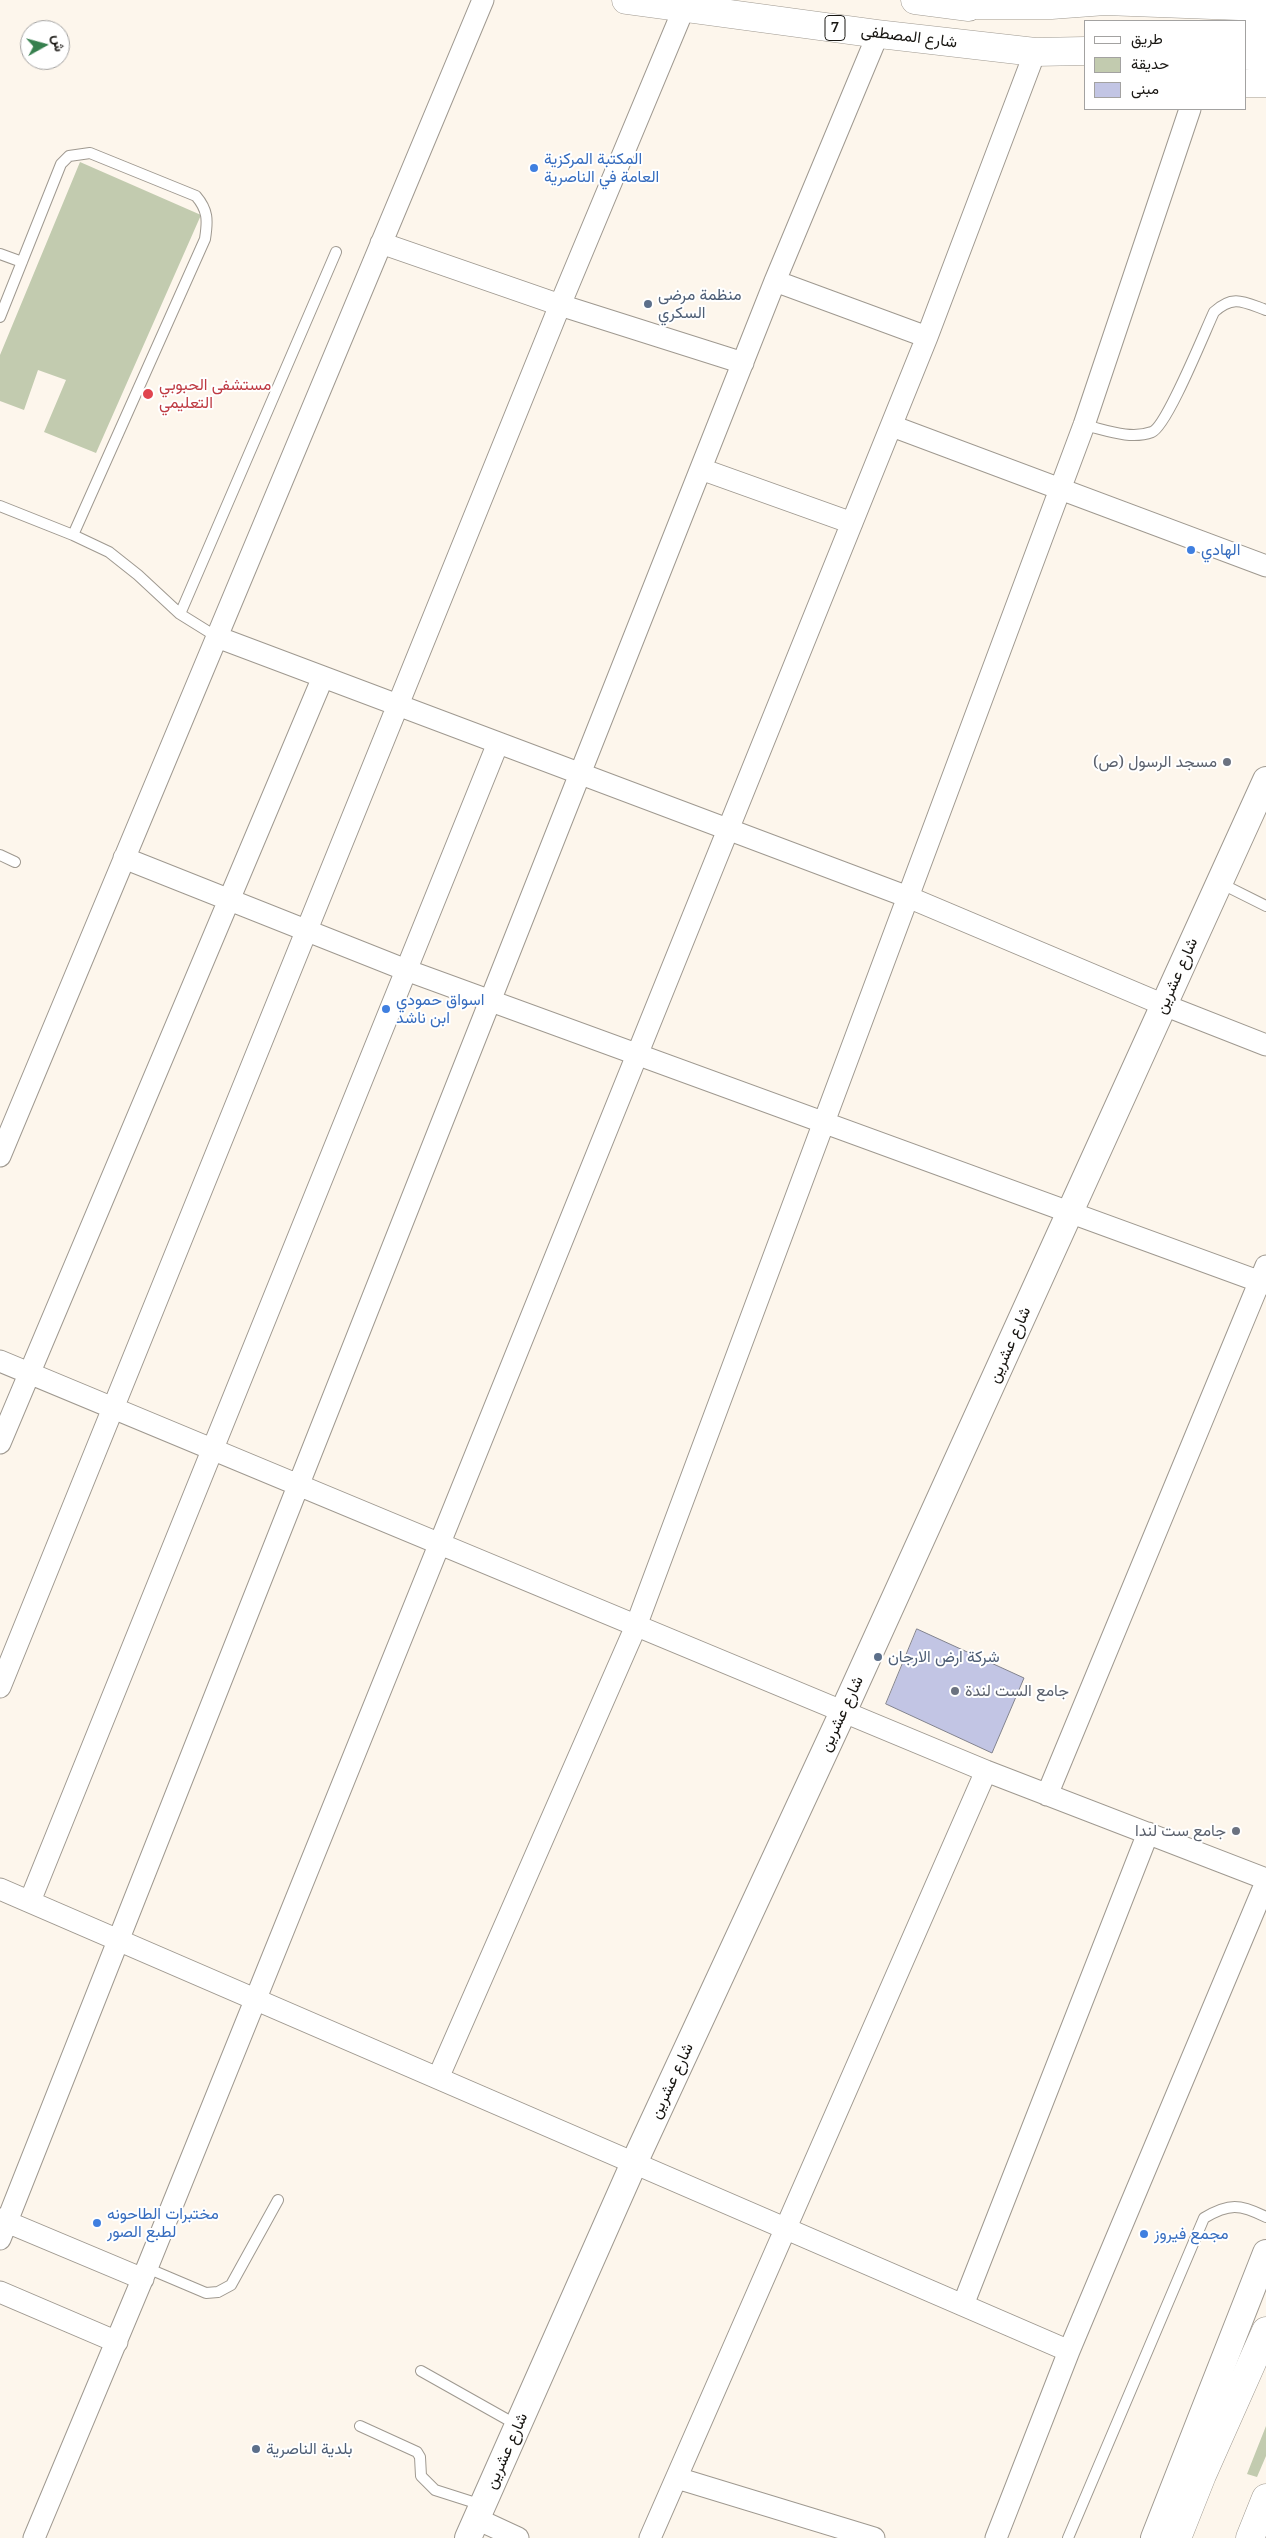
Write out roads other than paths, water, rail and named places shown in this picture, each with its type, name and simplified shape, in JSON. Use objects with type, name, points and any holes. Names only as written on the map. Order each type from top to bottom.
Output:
[{"type":"main road","name":"شارع المصطفى","points":[[626,0],[878,34],[1039,52]]},
{"type":"main road","points":[[915,0],[1084,21]]},
{"type":"main road","points":[[952,4],[1051,5],[1105,1],[1238,12],[1266,7]]},
{"type":"main road","points":[[1238,12],[1266,30]]},
{"type":"main road","name":"7","points":[[1039,52],[1084,51]]},
{"type":"main road","points":[[1039,52],[1084,63]]},
{"type":"main road","points":[[1246,55],[1266,56]]},
{"type":"main road","points":[[1246,83],[1266,84]]},
{"type":"main road","points":[[1177,2538],[1221,2431],[1266,2331]]},
{"type":"main road","points":[[1197,2538],[1266,2356]]},
{"type":"main road","points":[[1250,2538],[1264,2504]]},
{"type":"street","points":[[0,1156],[483,0]]},
{"type":"street","points":[[0,1687],[560,305],[684,8]]},
{"type":"street","points":[[145,2273],[2,2226],[119,1940],[775,281],[878,34]]},
{"type":"street","points":[[34,2538],[117,2342],[892,426],[1039,52]]},
{"type":"street","points":[[438,2078],[636,1626],[1084,425],[1190,110]]},
{"type":"street","points":[[382,243],[560,305],[743,363]]},
{"type":"street","points":[[775,281],[927,338]]},
{"type":"street","points":[[892,426],[1266,566]]},
{"type":"street","points":[[701,469],[852,524]]},
{"type":"street","points":[[217,637],[908,897],[1164,1006],[1266,1045]]},
{"type":"street","points":[[0,1444],[323,677]]},
{"type":"street","points":[[30,1901],[498,743]]},
{"type":"street","name":"شارع عشرين","points":[[476,2521],[634,2163],[843,1712],[1266,780]]},
{"type":"street","points":[[124,858],[306,932],[490,1001],[638,1053],[824,1124],[1070,1212],[1264,1277],[1047,1795]]},
{"type":"street","points":[[0,1361],[986,1771],[1148,1833],[1266,1881],[1069,2351],[996,2538]]},
{"type":"street","points":[[650,2538],[784,2228],[986,1771]]},
{"type":"street","points":[[963,2305],[1148,1833]]},
{"type":"street","points":[[0,1888],[1069,2351]]},
{"type":"street","points":[[1154,2538],[1266,2253]]},
{"type":"street","points":[[0,2292],[117,2342]]},
{"type":"street","points":[[677,2478],[874,2538]]},
{"type":"street","points":[[476,2521],[518,2538]]},
{"type":"lane","points":[[0,317],[61,164],[74,155],[90,154],[196,196],[205,207],[208,220],[205,238],[73,534]]},
{"type":"lane","points":[[180,614],[336,252]]},
{"type":"lane","points":[[0,254],[22,262]]},
{"type":"lane","points":[[1084,425],[1134,436],[1154,431],[1168,413],[1214,312],[1223,303],[1238,300],[1266,310]]},
{"type":"lane","points":[[0,506],[73,534],[109,552],[138,575],[180,614],[217,637]]},
{"type":"lane","points":[[0,855],[16,862]]},
{"type":"lane","points":[[1220,882],[1266,906]]},
{"type":"lane","points":[[145,2273],[206,2293],[218,2292],[231,2285],[278,2200]]},
{"type":"lane","points":[[1068,2538],[1204,2218],[1222,2207],[1249,2208],[1266,2217]]},
{"type":"lane","points":[[420,2372],[518,2425]]},
{"type":"lane","points":[[360,2426],[417,2452],[420,2457],[421,2476],[435,2490],[476,2521]]},
{"type":"place","name":"المكتبة المركزية العامة في الناصرية","points":[[534,168]]},
{"type":"place","name":"منظمة مرضى السكري","points":[[648,304]]},
{"type":"place","name":"مستشفى الحبوبي التعليمي","points":[[148,394]]},
{"type":"place","name":"الهادي","points":[[1191,550]]},
{"type":"place","name":"مسجد الرسول (ص)","points":[[1227,762]]},
{"type":"place","name":"اسواق حمودي ابن ناشد","points":[[386,1009]]},
{"type":"place","name":"شركة ارض الارجان","points":[[878,1657]]},
{"type":"place","name":"جامع الست لندة","points":[[955,1691]]},
{"type":"place","name":"جامع ست لندا","points":[[1236,1831]]},
{"type":"place","name":"مختبرات الطاحونه لطبع الصور","points":[[97,2223]]},
{"type":"place","name":"مجمع فيروز","points":[[1144,2234]]},
{"type":"place","name":"بلدية الناصرية","points":[[256,2449]]}]
